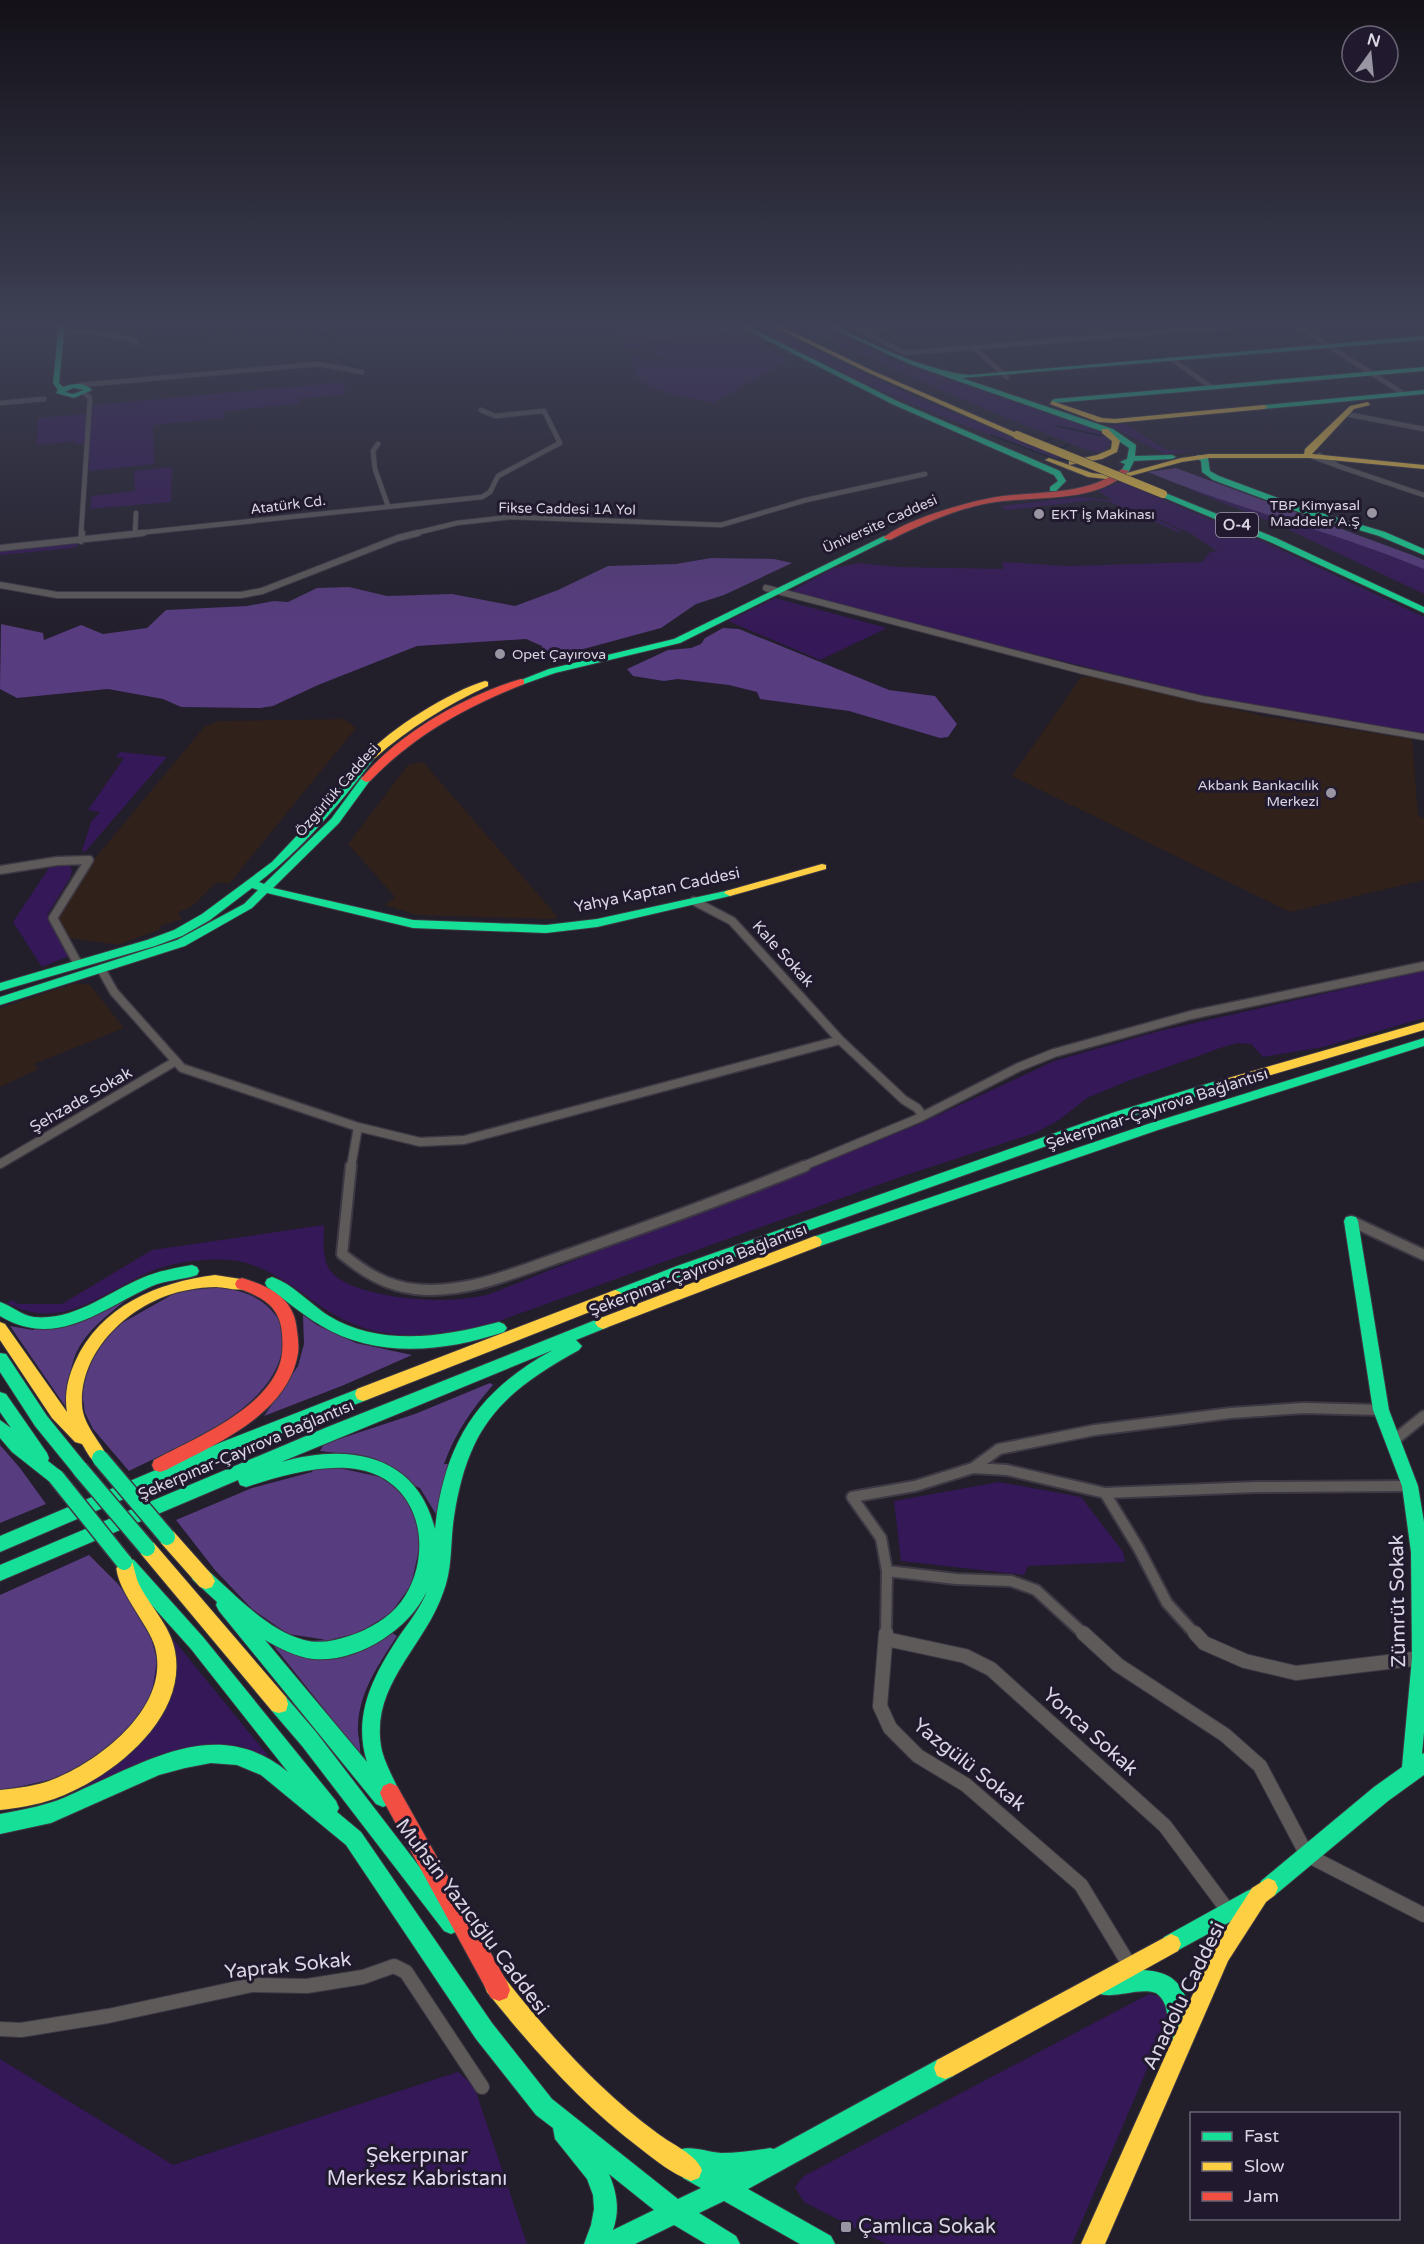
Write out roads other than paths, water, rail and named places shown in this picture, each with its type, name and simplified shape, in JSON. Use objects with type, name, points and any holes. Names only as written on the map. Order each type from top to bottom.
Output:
[{"type":"main road","points":[[947,428],[1057,473],[1062,481],[1053,489]]},
{"type":"main road","points":[[961,428],[1092,475],[1112,478],[1206,457]]},
{"type":"main road","name":"O-4","points":[[1008,428],[1317,551],[1424,600]]},
{"type":"main road","name":"O-4","points":[[1009,428],[1023,434]]},
{"type":"main road","points":[[1050,460],[1077,463],[1114,450],[1115,438],[1098,428]]},
{"type":"main road","points":[[1100,428],[1125,440],[1133,447],[1129,466],[1112,478]]},
{"type":"main road","points":[[1107,428],[1123,433],[1155,453],[1172,457]]},
{"type":"main road","points":[[1314,454],[1335,428]]},
{"type":"main road","points":[[1131,459],[1314,454],[1424,466]]},
{"type":"main road","points":[[1206,457],[1206,472],[1212,476],[1302,510],[1382,534],[1424,552]]},
{"type":"main road","name":"Üniversite Caddesi","points":[[768,591],[807,566],[932,510],[991,496],[1088,484],[1112,478]]},
{"type":"main road","name":"Üniversite Caddesi","points":[[768,591],[932,516],[987,501],[1087,489],[1112,478]]},
{"type":"main road","name":"O-4","points":[[1168,491],[1424,610]]},
{"type":"main road","name":"Özgürlük Caddesi","points":[[0,987],[178,933],[206,916],[276,864],[368,759],[386,742],[454,698],[518,674],[670,634],[768,591]]},
{"type":"main road","name":"Özgürlük Caddesi","points":[[0,1000],[181,943],[248,906],[267,890],[335,821],[366,779],[386,758],[403,743],[441,717],[480,697],[552,671],[677,640],[768,591]]},
{"type":"main road","name":"Yahya Kaptan Caddesi","points":[[251,883],[267,890],[413,924],[546,929],[597,923],[694,901],[822,867]]},
{"type":"main road","name":"Şekerpınar-Çayırova Bağlantısı","points":[[0,1544],[228,1447],[642,1286],[1120,1115],[1424,1026]]},
{"type":"main road","name":"Şekerpınar-Çayırova Bağlantısı","points":[[0,1573],[470,1376],[857,1226],[1063,1157],[1424,1042]]},
{"type":"main road","name":"Zümrüt Sokak","points":[[1351,1221],[1381,1410],[1410,1486],[1420,1552],[1422,1601],[1420,1658],[1411,1771]]},
{"type":"main road","points":[[0,1308],[23,1321],[58,1322],[76,1316],[144,1283],[166,1276],[226,1270],[257,1276],[273,1284],[335,1326],[371,1338],[421,1345],[454,1341],[642,1286]]},
{"type":"main road","points":[[499,1990],[380,1775],[371,1749],[369,1720],[376,1691],[425,1614],[434,1595],[440,1576],[444,1525],[452,1476],[468,1432],[497,1396],[528,1371],[562,1352],[719,1279]]},
{"type":"main road","points":[[0,1534],[92,1505],[174,1457],[216,1436],[259,1406],[274,1389],[293,1353],[293,1335],[289,1318],[281,1305],[267,1293],[252,1286],[216,1280],[194,1282],[163,1290],[133,1304],[114,1317],[87,1349],[79,1367],[75,1386],[76,1418],[100,1458]]},
{"type":"main road","points":[[0,1328],[58,1413],[100,1458],[199,1574],[407,1826]]},
{"type":"main road","name":"Muhsin Yazıcığlu Caddesi","points":[[0,1359],[41,1420],[80,1469],[309,1739],[372,1819],[499,1990],[604,2107],[654,2145],[723,2190],[823,2244]]},
{"type":"main road","points":[[0,1399],[56,1478],[124,1562],[197,1643],[354,1839],[484,2031],[599,2177],[607,2194],[607,2212],[596,2244]]},
{"type":"main road","points":[[0,1427],[18,1447],[56,1478]]},
{"type":"main road","points":[[0,1585],[108,1526],[264,1474],[318,1461],[344,1460],[362,1464],[398,1478],[412,1489],[428,1518],[431,1537],[430,1555],[421,1587],[397,1619],[377,1635],[359,1643],[338,1648],[303,1648],[272,1632],[199,1574]]},
{"type":"main road","points":[[0,1800],[44,1794],[71,1783],[95,1769],[136,1733],[153,1707],[163,1683],[166,1662],[164,1645],[157,1627],[131,1587],[124,1562]]},
{"type":"main road","points":[[0,1824],[31,1819],[60,1810],[162,1765],[191,1756],[217,1753],[236,1755],[259,1762],[354,1839]]},
{"type":"main road","name":"Anadolu Caddesi","points":[[1095,2242],[1221,1954],[1259,1895],[1411,1771],[1424,1763]]},
{"type":"main road","points":[[609,2244],[723,2190],[1259,1895]]},
{"type":"main road","points":[[1088,1989],[1132,1978],[1147,1979],[1168,1988],[1176,1997],[1182,2019],[1177,2051]]},
{"type":"main road","points":[[544,2107],[676,2213],[728,2244]]},
{"type":"main road","points":[[654,2145],[697,2162],[719,2166],[738,2166],[786,2155]]},
{"type":"street","points":[[81,541],[89,428]]},
{"type":"street","name":"Atatürk Cd.","points":[[0,548],[482,496],[490,492],[498,476],[561,443],[553,428]]},
{"type":"street","points":[[378,444],[373,451],[375,469],[388,506]]},
{"type":"street","points":[[1314,454],[1338,466],[1424,495]]},
{"type":"street","points":[[1314,454],[1338,466]]},
{"type":"street","name":"Fikse Caddesi 1A Yol","points":[[0,585],[57,595],[241,595],[262,591],[398,538],[457,524],[511,517],[721,525],[806,500],[925,474]]},
{"type":"street","points":[[135,535],[136,513]]},
{"type":"street","points":[[768,591],[1057,669],[1079,670],[1238,707],[1424,737]]},
{"type":"street","points":[[0,870],[57,861],[89,860],[53,918],[78,964]]},
{"type":"street","name":"Kale Sokak","points":[[694,901],[732,921],[840,1040],[904,1100],[917,1108],[923,1116]]},
{"type":"street","points":[[358,1127],[348,1183],[342,1254],[364,1273],[381,1282],[427,1290],[448,1288],[501,1276],[633,1232],[823,1159],[923,1116],[1026,1064],[1053,1053],[1124,1032],[1424,966]]},
{"type":"street","points":[[101,969],[114,992],[182,1068],[358,1127],[420,1142],[464,1140],[840,1040]]},
{"type":"street","name":"Şehzade Sokak","points":[[0,1164],[176,1061]]},
{"type":"street","points":[[1351,1221],[1424,1255]]},
{"type":"street","points":[[973,1468],[999,1449],[1095,1430],[1231,1413],[1294,1408],[1381,1410]]},
{"type":"street","points":[[1393,1441],[1424,1416]]},
{"type":"street","points":[[973,1468],[1007,1470],[1060,1484],[1105,1492],[1257,1487],[1410,1486]]},
{"type":"street","name":"Yazgülü Sokak","points":[[973,1468],[915,1486],[852,1497],[881,1538],[886,1571],[886,1639],[880,1706],[890,1728],[918,1756],[966,1785],[1018,1828],[1080,1885],[1130,1966]]},
{"type":"street","points":[[1105,1492],[1167,1603],[1204,1643],[1245,1661],[1296,1673],[1420,1658]]},
{"type":"street","points":[[886,1571],[956,1579],[1011,1581],[1036,1590],[1118,1665],[1225,1735],[1260,1766],[1307,1855],[1424,1915]]},
{"type":"street","name":"Yonca Sokak","points":[[886,1639],[965,1656],[991,1669],[1165,1826],[1229,1911]]},
{"type":"street","name":"Yaprak Sokak","points":[[0,2028],[21,2030],[108,2016],[252,1985],[307,1986],[341,1981],[363,1977],[394,1966],[406,1972],[482,2087]]},
{"type":"waterway","points":[[1065,428],[1103,436]]},
{"type":"waterway","points":[[991,435],[1055,459],[1072,461]]},
{"type":"waterway","points":[[1043,442],[1052,438]]},
{"type":"waterway","points":[[1059,449],[1068,445]]},
{"type":"place","name":"TBP Kimyasal Maddeler A.Ş","points":[[1372,513]]},
{"type":"place","name":"EKT İş Makinası","points":[[1039,514]]},
{"type":"place","name":"Opet Çayırova","points":[[500,654]]},
{"type":"place","name":"Akbank Bankacılık Merkezi","points":[[1331,793]]},
{"type":"place","name":"Çamlıca Sokak","points":[[846,2227]]},
{"type":"park label","name":"Şekerpınar Merkesz Kabristanı","points":[[417,2168]]}]
